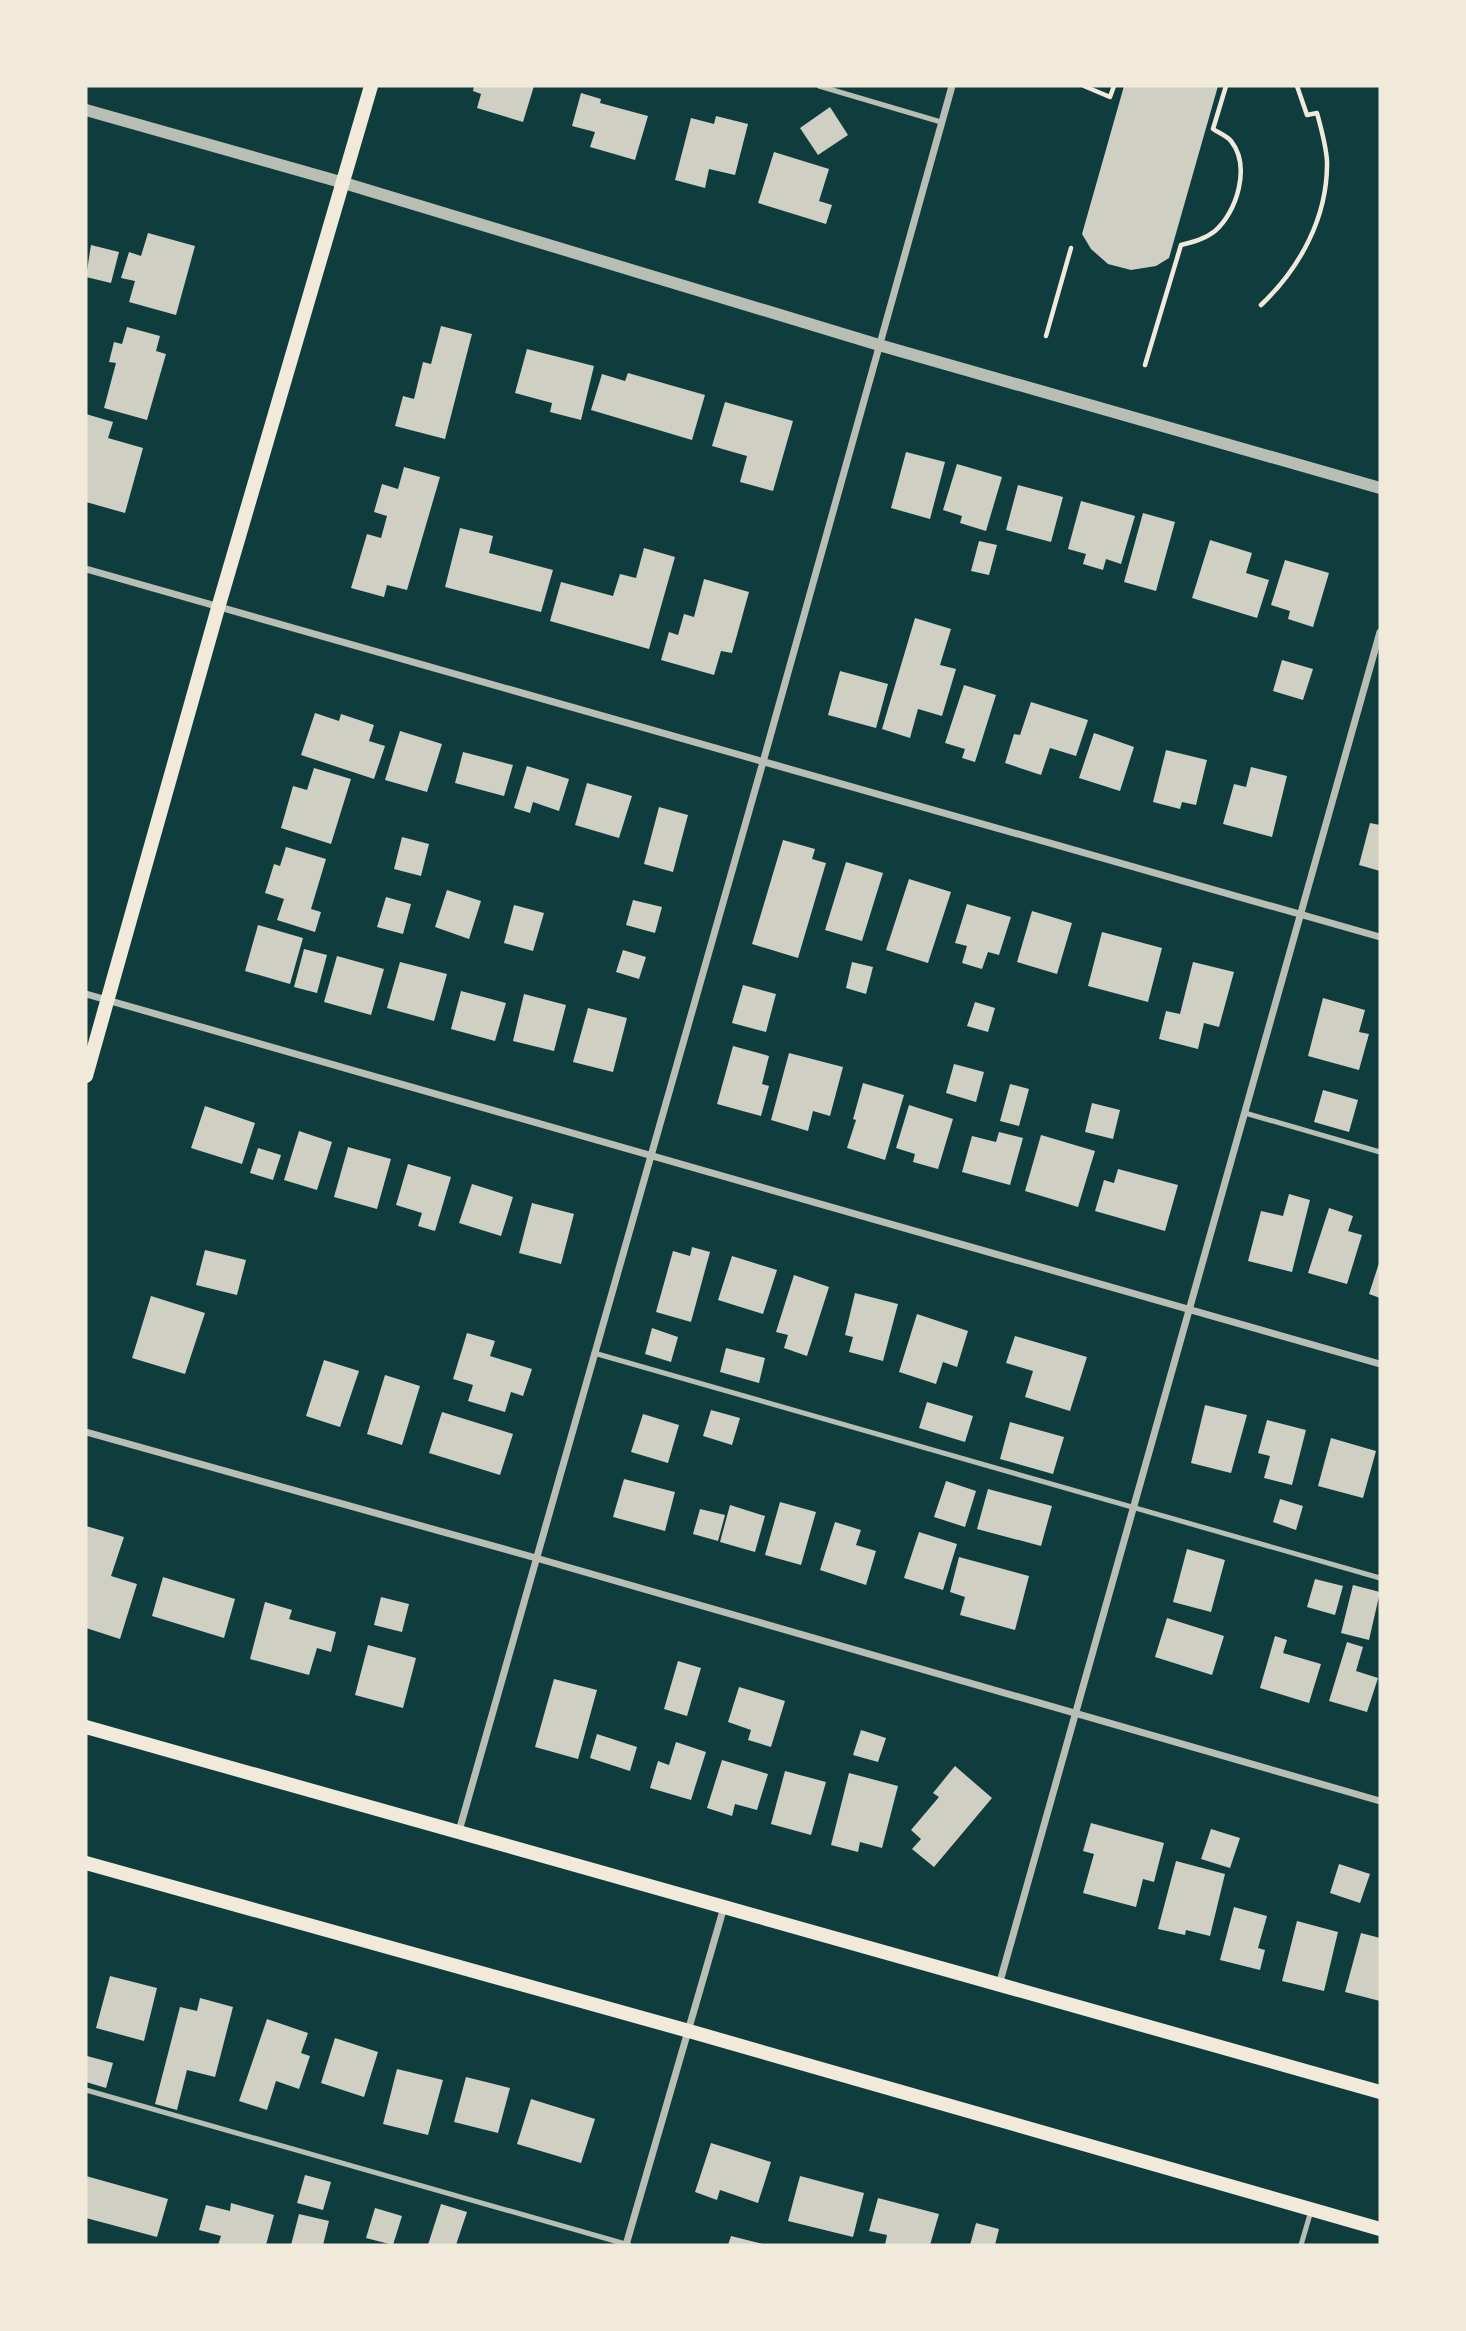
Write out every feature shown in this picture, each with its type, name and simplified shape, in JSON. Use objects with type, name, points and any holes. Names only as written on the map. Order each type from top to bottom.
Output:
[{"type":"main road","points":[[86,1076],[218,608],[371,86]]},
{"type":"main road","points":[[86,1727],[1380,2092]]},
{"type":"main road","points":[[86,1863],[688,2031],[1380,2229]]},
{"type":"street","points":[[459,1831],[952,86]]},
{"type":"street","points":[[86,110],[344,183],[879,345],[1380,488]]},
{"type":"street","points":[[86,569],[1380,937]]},
{"type":"street","points":[[998,1985],[1380,632]]},
{"type":"street","points":[[86,994],[1380,1364]]},
{"type":"street","points":[[86,1432],[536,1558],[1380,1801]]},
{"type":"street","points":[[627,2245],[724,1907]]},
{"type":"lane","points":[[819,86],[941,122]]},
{"type":"lane","points":[[1245,1114],[1380,1152]]},
{"type":"lane","points":[[594,1353],[1380,1578]]},
{"type":"lane","points":[[86,2090],[627,2245]]},
{"type":"lane","points":[[1301,2245],[1312,2209]]},
{"type":"path","points":[[1084,86],[1110,97],[1114,86]]},
{"type":"path","points":[[1145,365],[1181,245],[1204,238],[1216,230],[1234,205],[1240,172],[1238,157],[1231,141],[1213,130],[1226,86]]},
{"type":"path","points":[[1261,306],[1289,275],[1304,253],[1314,232],[1325,184],[1327,160],[1317,113],[1307,115],[1297,86]]},
{"type":"path","points":[[1046,336],[1071,248]]},
{"type":"building","points":[[474,86],[534,86],[523,122],[477,108],[481,94],[473,91]]},
{"type":"building","points":[[1124,86],[1218,86],[1169,258],[1156,266],[1131,270],[1108,264],[1091,249],[1082,234]]},
{"type":"building","points":[[581,93],[601,99],[600,103],[648,116],[635,160],[590,147],[595,132],[572,126]]},
{"type":"building","points":[[830,107],[848,135],[818,155],[800,128]]},
{"type":"building","points":[[716,116],[748,124],[735,175],[709,169],[705,188],[675,180],[691,118],[714,124]]},
{"type":"building","points":[[774,152],[829,169],[819,201],[832,205],[826,224],[758,203]]},
{"type":"building","points":[[148,233],[195,246],[176,315],[129,302],[135,281],[121,278],[129,252],[141,256]]},
{"type":"building","points":[[91,245],[119,252],[111,283],[86,277]]},
{"type":"building","points":[[441,326],[472,334],[445,439],[395,426],[403,396],[414,399],[423,362],[431,364]]},
{"type":"building","points":[[127,327],[160,336],[156,351],[166,354],[147,420],[104,408],[116,363],[109,362],[114,342],[122,344]]},
{"type":"building","points":[[527,349],[594,366],[581,420],[550,412],[552,403],[515,393]]},
{"type":"building","points":[[628,373],[705,395],[692,440],[591,410],[602,374],[625,381]]},
{"type":"building","points":[[725,402],[793,421],[773,491],[740,482],[747,456],[712,446]]},
{"type":"building","points":[[86,414],[113,422],[108,438],[143,448],[125,513],[86,502]]},
{"type":"building","points":[[906,452],[945,462],[930,519],[891,508]]},
{"type":"building","points":[[957,464],[1002,477],[986,531],[960,523],[962,516],[943,510]]},
{"type":"building","points":[[404,467],[440,477],[407,590],[387,585],[384,597],[351,588],[367,534],[381,538],[387,516],[374,512],[382,484],[398,489]]},
{"type":"building","points":[[1018,485],[1063,497],[1051,542],[1006,530]]},
{"type":"building","points":[[1081,501],[1135,516],[1121,564],[1106,559],[1103,570],[1083,564],[1086,554],[1068,549]]},
{"type":"building","points":[[1143,513],[1175,522],[1156,591],[1124,582]]},
{"type":"building","points":[[460,528],[493,536],[489,553],[553,570],[541,612],[445,587]]},
{"type":"building","points":[[1210,540],[1252,553],[1246,573],[1269,580],[1257,618],[1192,598]]},
{"type":"building","points":[[979,541],[997,545],[989,575],[971,571]]},
{"type":"building","points":[[644,548],[675,557],[649,649],[550,621],[561,582],[613,596],[620,574],[636,578]]},
{"type":"building","points":[[1285,560],[1329,573],[1313,627],[1288,619],[1290,611],[1271,605]]},
{"type":"building","points":[[704,579],[749,592],[732,653],[721,651],[714,675],[661,660],[669,632],[678,635],[684,614],[694,617]]},
{"type":"building","points":[[915,618],[951,629],[940,665],[956,669],[942,716],[918,709],[910,738],[882,729]]},
{"type":"building","points":[[1282,660],[1313,669],[1303,700],[1273,691]]},
{"type":"building","points":[[840,671],[888,684],[876,728],[828,715]]},
{"type":"building","points":[[964,685],[996,695],[975,762],[962,758],[965,749],[945,743]]},
{"type":"building","points":[[1031,702],[1088,720],[1076,756],[1050,748],[1041,775],[1005,763],[1014,734],[1020,735]]},
{"type":"building","points":[[315,713],[339,721],[341,714],[374,725],[369,741],[385,746],[374,779],[301,755]]},
{"type":"building","points":[[400,731],[442,744],[427,792],[385,780]]},
{"type":"building","points":[[1094,733],[1134,747],[1120,791],[1079,778]]},
{"type":"building","points":[[1166,750],[1207,760],[1196,805],[1182,802],[1180,809],[1153,802]]},
{"type":"building","points":[[463,752],[513,765],[504,796],[455,783]]},
{"type":"building","points":[[527,766],[569,779],[559,811],[533,802],[530,813],[514,808]]},
{"type":"building","points":[[1251,767],[1287,776],[1272,837],[1223,824],[1234,784],[1246,787]]},
{"type":"building","points":[[314,768],[351,779],[331,844],[281,828],[293,786],[307,790]]},
{"type":"building","points":[[587,783],[632,796],[619,838],[575,825]]},
{"type":"building","points":[[659,807],[688,815],[673,872],[644,864]]},
{"type":"building","points":[[1370,823],[1380,825],[1380,871],[1359,865]]},
{"type":"building","points":[[402,837],[429,844],[421,876],[394,869]]},
{"type":"building","points":[[783,840],[815,849],[812,859],[826,863],[798,958],[752,944]]},
{"type":"building","points":[[286,847],[326,859],[311,909],[321,912],[315,932],[277,920],[284,899],[265,893],[274,864],[280,866]]},
{"type":"building","points":[[846,862],[883,873],[862,941],[825,930]]},
{"type":"building","points":[[909,879],[951,892],[928,963],[886,950]]},
{"type":"building","points":[[447,890],[481,901],[469,939],[435,927]]},
{"type":"building","points":[[386,897],[411,904],[403,934],[377,927]]},
{"type":"building","points":[[633,900],[662,907],[655,933],[626,925]]},
{"type":"building","points":[[967,904],[1011,917],[999,955],[988,952],[982,969],[962,963],[967,946],[955,943]]},
{"type":"building","points":[[514,905],[544,913],[533,951],[504,943]]},
{"type":"building","points":[[1032,911],[1072,923],[1057,974],[1017,962]]},
{"type":"building","points":[[258,925],[303,938],[290,984],[245,971]]},
{"type":"building","points":[[1102,932],[1162,948],[1148,1002],[1088,986]]},
{"type":"building","points":[[304,949],[327,955],[317,993],[294,987]]},
{"type":"building","points":[[623,950],[646,957],[639,979],[616,972]]},
{"type":"building","points":[[337,956],[384,969],[371,1015],[324,1002]]},
{"type":"building","points":[[400,962],[447,974],[434,1021],[387,1008]]},
{"type":"building","points":[[852,962],[873,967],[866,994],[846,988]]},
{"type":"building","points":[[1193,962],[1234,972],[1219,1027],[1204,1023],[1198,1049],[1159,1039],[1166,1011],[1180,1014]]},
{"type":"building","points":[[743,985],[776,994],[766,1032],[732,1023]]},
{"type":"building","points":[[461,991],[506,1003],[495,1041],[451,1029]]},
{"type":"building","points":[[524,994],[566,1005],[554,1051],[513,1041]]},
{"type":"building","points":[[1323,998],[1365,1010],[1359,1032],[1369,1034],[1359,1070],[1308,1056]]},
{"type":"building","points":[[975,1002],[995,1008],[988,1032],[967,1026]]},
{"type":"building","points":[[588,1008],[627,1018],[613,1072],[573,1062]]},
{"type":"building","points":[[733,1046],[769,1056],[762,1084],[769,1086],[761,1116],[717,1104]]},
{"type":"building","points":[[789,1053],[843,1067],[830,1116],[813,1111],[808,1131],[771,1120]]},
{"type":"building","points":[[954,1064],[984,1072],[976,1102],[946,1093]]},
{"type":"building","points":[[863,1083],[904,1095],[885,1160],[847,1148]]},
{"type":"building","points":[[1010,1084],[1029,1089],[1019,1126],[1000,1121]]},
{"type":"building","points":[[1323,1090],[1358,1100],[1349,1132],[1314,1122]]},
{"type":"building","points":[[1092,1103],[1120,1110],[1113,1139],[1085,1132]]},
{"type":"building","points":[[909,1105],[953,1119],[938,1169],[913,1162],[915,1154],[896,1148]]},
{"type":"building","points":[[205,1106],[255,1123],[242,1164],[191,1148]]},
{"type":"building","points":[[299,1131],[332,1142],[317,1190],[284,1180]]},
{"type":"building","points":[[999,1132],[1023,1138],[1010,1185],[962,1172],[972,1136],[996,1142]]},
{"type":"building","points":[[1041,1135],[1095,1151],[1078,1207],[1025,1191]]},
{"type":"building","points":[[348,1147],[391,1159],[377,1209],[334,1197]]},
{"type":"building","points":[[258,1148],[281,1155],[273,1180],[250,1173]]},
{"type":"building","points":[[408,1164],[451,1177],[435,1231],[418,1226],[422,1213],[396,1205]]},
{"type":"building","points":[[1118,1169],[1178,1185],[1165,1231],[1095,1211],[1104,1180],[1114,1183]]},
{"type":"building","points":[[472,1184],[513,1197],[501,1236],[459,1223]]},
{"type":"building","points":[[1289,1194],[1310,1200],[1292,1272],[1248,1261],[1261,1211],[1283,1216]]},
{"type":"building","points":[[532,1203],[574,1214],[561,1264],[519,1253]]},
{"type":"building","points":[[1329,1208],[1353,1216],[1348,1231],[1362,1235],[1347,1284],[1308,1273]]},
{"type":"building","points":[[692,1247],[710,1252],[691,1322],[656,1312],[673,1251],[690,1256]]},
{"type":"building","points":[[205,1250],[246,1260],[237,1295],[196,1285]]},
{"type":"building","points":[[732,1256],[777,1270],[763,1314],[718,1300]]},
{"type":"building","points":[[1380,1260],[1380,1298],[1369,1294]]},
{"type":"building","points":[[794,1275],[829,1287],[807,1356],[784,1348],[788,1335],[776,1332]]},
{"type":"building","points":[[855,1293],[898,1304],[883,1361],[849,1352],[853,1337],[845,1335]]},
{"type":"building","points":[[151,1296],[205,1313],[185,1374],[132,1358]]},
{"type":"building","points":[[917,1314],[968,1331],[957,1367],[943,1362],[936,1384],[899,1372]]},
{"type":"building","points":[[652,1328],[678,1337],[671,1362],[645,1354]]},
{"type":"building","points":[[467,1333],[495,1341],[490,1356],[532,1369],[523,1396],[511,1392],[505,1412],[468,1401],[473,1385],[453,1379]]},
{"type":"building","points":[[1015,1336],[1087,1357],[1070,1411],[1025,1397],[1033,1371],[1006,1363]]},
{"type":"building","points":[[726,1348],[765,1358],[759,1383],[720,1372]]},
{"type":"building","points":[[324,1360],[359,1371],[340,1427],[306,1416]]},
{"type":"building","points":[[385,1375],[420,1386],[402,1445],[367,1434]]},
{"type":"building","points":[[927,1402],[973,1416],[965,1442],[919,1428]]},
{"type":"building","points":[[1205,1405],[1247,1415],[1231,1473],[1191,1463]]},
{"type":"building","points":[[711,1410],[740,1418],[732,1445],[703,1436]]},
{"type":"building","points":[[442,1412],[513,1434],[500,1475],[429,1453]]},
{"type":"building","points":[[643,1414],[679,1425],[668,1463],[631,1452]]},
{"type":"building","points":[[1267,1420],[1306,1430],[1292,1485],[1264,1478],[1270,1456],[1258,1453]]},
{"type":"building","points":[[1010,1422],[1064,1437],[1053,1474],[1000,1459]]},
{"type":"building","points":[[1331,1438],[1376,1451],[1363,1498],[1318,1486]]},
{"type":"building","points":[[624,1479],[675,1492],[665,1531],[613,1517]]},
{"type":"building","points":[[946,1481],[976,1491],[965,1527],[934,1517]]},
{"type":"building","points":[[988,1489],[1052,1506],[1041,1546],[977,1529]]},
{"type":"building","points":[[1280,1499],[1303,1506],[1296,1530],[1273,1522]]},
{"type":"building","points":[[780,1502],[816,1512],[801,1565],[765,1555]]},
{"type":"building","points":[[730,1505],[765,1516],[755,1552],[720,1542]]},
{"type":"building","points":[[700,1509],[725,1515],[718,1541],[693,1534]]},
{"type":"building","points":[[835,1522],[861,1530],[856,1545],[876,1551],[866,1585],[820,1570]]},
{"type":"building","points":[[86,1526],[124,1537],[111,1576],[137,1584],[120,1639],[86,1628]]},
{"type":"building","points":[[919,1532],[957,1544],[943,1590],[904,1578]]},
{"type":"building","points":[[1187,1549],[1225,1560],[1211,1612],[1173,1602]]},
{"type":"building","points":[[959,1557],[1029,1576],[1015,1630],[960,1615],[965,1597],[950,1592]]},
{"type":"building","points":[[163,1577],[235,1599],[224,1638],[152,1616]]},
{"type":"building","points":[[1315,1579],[1343,1586],[1335,1615],[1307,1607]]},
{"type":"building","points":[[1353,1585],[1380,1592],[1369,1640],[1341,1633]]},
{"type":"building","points":[[381,1597],[409,1604],[402,1632],[374,1625]]},
{"type":"building","points":[[265,1602],[292,1610],[289,1619],[336,1632],[331,1652],[317,1648],[309,1675],[250,1659]]},
{"type":"building","points":[[1167,1618],[1224,1636],[1212,1675],[1155,1657]]},
{"type":"building","points":[[1275,1636],[1287,1640],[1283,1653],[1321,1664],[1309,1703],[1260,1688]]},
{"type":"building","points":[[1347,1642],[1363,1647],[1356,1671],[1378,1678],[1367,1712],[1329,1701]]},
{"type":"building","points":[[368,1645],[416,1658],[403,1708],[355,1695]]},
{"type":"building","points":[[678,1661],[701,1668],[687,1716],[664,1709]]},
{"type":"building","points":[[554,1679],[597,1690],[578,1759],[535,1747]]},
{"type":"building","points":[[739,1687],[785,1701],[771,1747],[748,1740],[751,1730],[728,1722]]},
{"type":"building","points":[[861,1730],[886,1738],[878,1762],[853,1755]]},
{"type":"building","points":[[597,1734],[637,1747],[630,1771],[590,1758]]},
{"type":"building","points":[[676,1742],[706,1752],[691,1800],[650,1788],[658,1761],[669,1765]]},
{"type":"building","points":[[722,1760],[768,1774],[757,1810],[735,1804],[732,1816],[707,1808]]},
{"type":"building","points":[[955,1766],[992,1798],[934,1867],[912,1849],[921,1839],[911,1830],[939,1797],[933,1793]]},
{"type":"building","points":[[785,1771],[826,1782],[811,1835],[771,1824]]},
{"type":"building","points":[[849,1773],[898,1786],[882,1848],[860,1842],[858,1852],[831,1845]]},
{"type":"building","points":[[1091,1823],[1164,1843],[1154,1882],[1143,1879],[1136,1907],[1083,1893],[1094,1854],[1083,1851]]},
{"type":"building","points":[[1211,1829],[1240,1838],[1230,1868],[1201,1859]]},
{"type":"building","points":[[1176,1861],[1225,1874],[1210,1936],[1186,1930],[1185,1935],[1158,1929]]},
{"type":"building","points":[[1339,1864],[1370,1874],[1360,1903],[1330,1893]]},
{"type":"building","points":[[1234,1907],[1267,1916],[1258,1948],[1265,1950],[1260,1970],[1220,1960]]},
{"type":"building","points":[[1297,1921],[1338,1932],[1324,1991],[1282,1981]]},
{"type":"building","points":[[1361,1933],[1380,1938],[1380,2001],[1345,1992]]},
{"type":"building","points":[[110,1976],[157,1988],[144,2041],[96,2028]]},
{"type":"building","points":[[200,1998],[233,2007],[215,2077],[187,2070],[177,2110],[155,2104],[180,2007],[197,2011]]},
{"type":"building","points":[[267,2019],[308,2033],[301,2053],[310,2056],[299,2089],[276,2081],[267,2110],[239,2101]]},
{"type":"building","points":[[335,2038],[378,2052],[364,2097],[321,2083]]},
{"type":"building","points":[[87,2056],[113,2063],[106,2088],[86,2082]]},
{"type":"building","points":[[397,2069],[443,2080],[428,2135],[383,2124]]},
{"type":"building","points":[[466,2077],[510,2088],[498,2133],[454,2122]]},
{"type":"building","points":[[531,2099],[595,2119],[581,2163],[517,2144]]},
{"type":"building","points":[[711,2143],[771,2162],[758,2203],[720,2190],[717,2200],[695,2192]]},
{"type":"building","points":[[305,2175],[331,2182],[323,2210],[297,2203]]},
{"type":"building","points":[[86,2176],[168,2199],[157,2237],[86,2218]]},
{"type":"building","points":[[800,2176],[864,2193],[853,2237],[788,2221]]},
{"type":"building","points":[[878,2198],[939,2214],[930,2245],[885,2245],[887,2235],[869,2231]]},
{"type":"building","points":[[231,2203],[274,2215],[266,2245],[218,2245],[221,2236],[199,2230],[206,2205],[230,2211]]},
{"type":"building","points":[[441,2204],[467,2212],[456,2245],[428,2245]]},
{"type":"building","points":[[375,2208],[402,2216],[393,2245],[366,2238]]},
{"type":"building","points":[[299,2214],[329,2221],[323,2245],[291,2245]]},
{"type":"building","points":[[976,2223],[999,2229],[995,2245],[970,2245]]},
{"type":"building","points":[[731,2236],[763,2244],[763,2245],[728,2245]]}]
